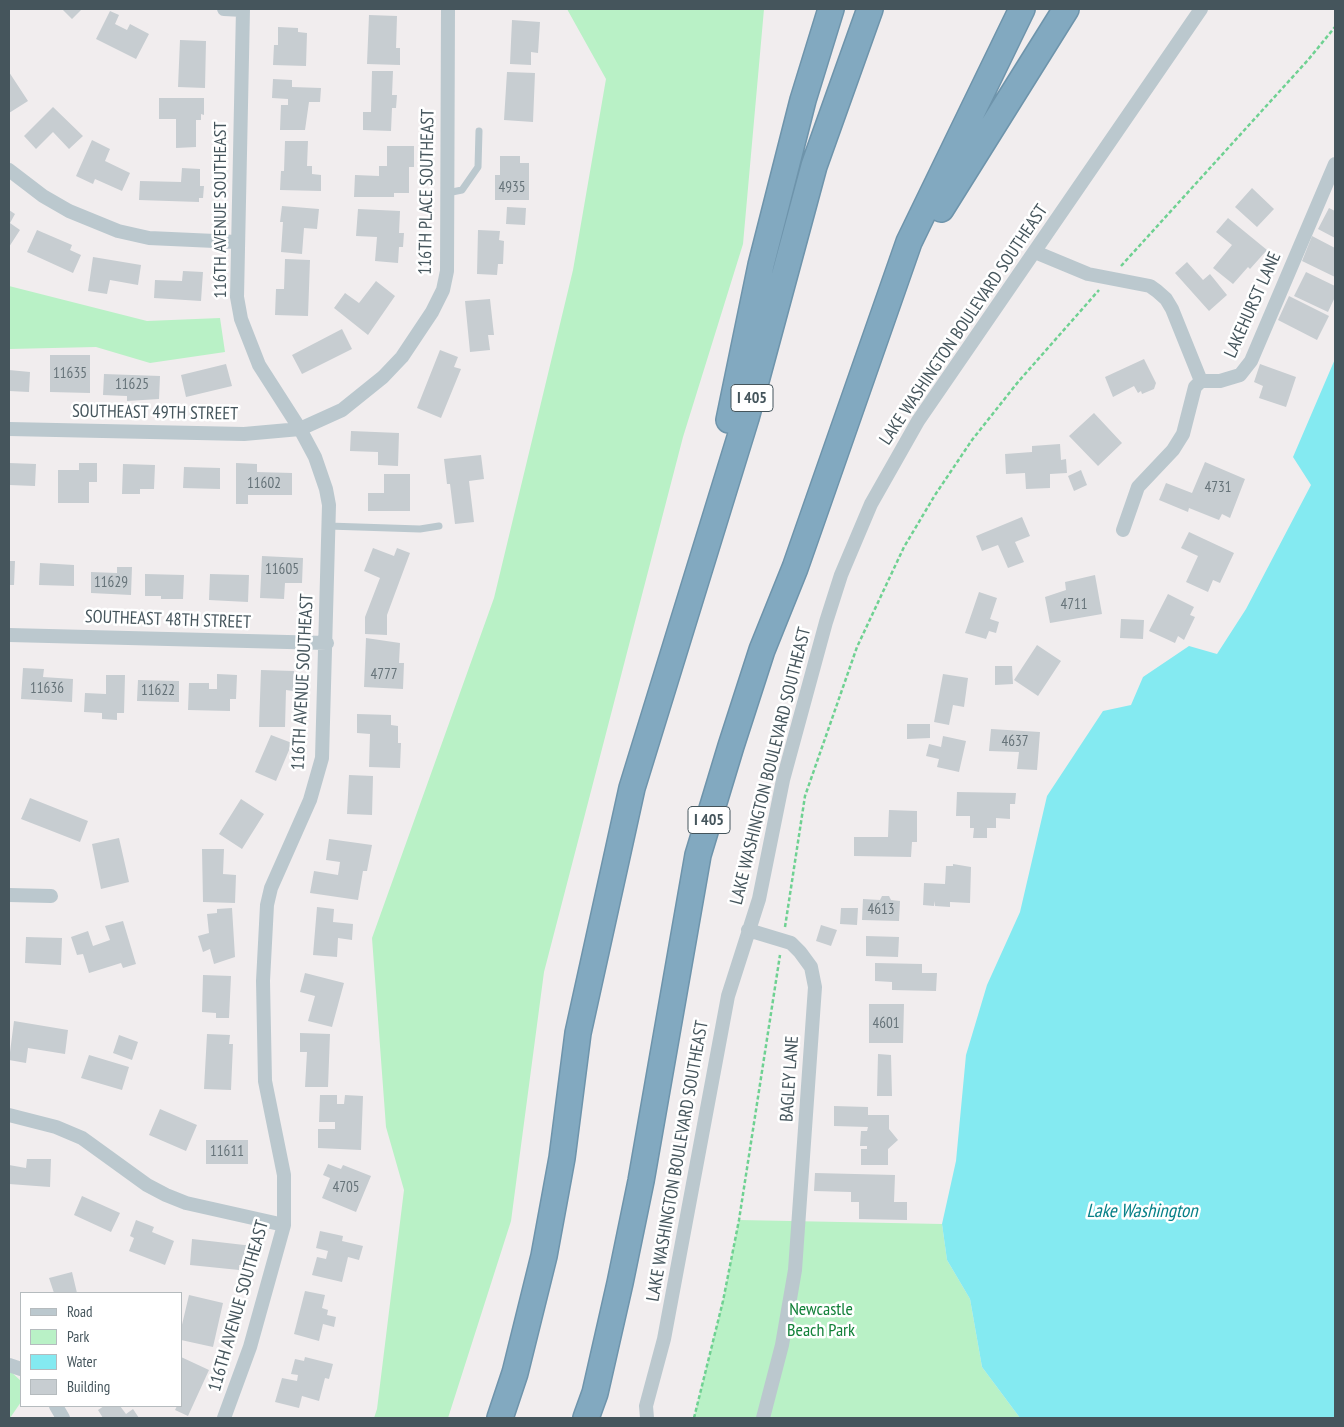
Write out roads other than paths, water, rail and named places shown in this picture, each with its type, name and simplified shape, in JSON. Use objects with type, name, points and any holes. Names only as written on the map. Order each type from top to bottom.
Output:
[{"type":"highway","points":[[632,788],[634,724],[732,412],[761,265],[803,100],[831,9]]},
{"type":"highway","name":"I 405","points":[[500,1418],[515,1373],[544,1256],[562,1158],[578,1034],[632,788],[746,418],[814,166],[870,9]]},
{"type":"highway","name":"I 405","points":[[586,1418],[595,1392],[641,1182],[698,855],[762,650],[795,568],[909,242],[1022,9]]},
{"type":"highway","points":[[909,242],[928,230],[1066,9]]},
{"type":"street","points":[[224,9],[243,9]]},
{"type":"street","name":"116TH AVENUE SOUTHEAST","points":[[224,1418],[250,1347],[284,1226],[284,1175],[265,1080],[263,981],[266,906],[271,888],[319,775],[322,758],[327,643],[328,526],[326,489],[315,457],[300,429],[259,365],[246,333],[237,297],[243,9]]},
{"type":"street","name":"116TH PLACE SOUTHEAST","points":[[300,429],[342,410],[383,378],[402,358],[432,312],[443,290],[447,271],[448,9]]},
{"type":"street","name":"LAKE WASHINGTON BOULEVARD SOUTHEAST","points":[[647,1418],[646,1406],[658,1366],[671,1305],[721,1028],[748,930],[759,899],[784,780],[826,622],[841,575],[871,504],[918,421],[1201,9]]},
{"type":"street","name":"LAKEHURST LANE","points":[[1200,380],[1231,379],[1246,369],[1335,164]]},
{"type":"street","points":[[9,170],[43,196],[69,211],[118,231],[149,238],[237,242]]},
{"type":"street","points":[[1035,252],[1088,274],[1150,286],[1166,298],[1200,380],[1195,386],[1183,434],[1172,450],[1138,487],[1123,530]]},
{"type":"street","name":"SOUTHEAST 49TH STREET","points":[[9,429],[244,434],[300,429]]},
{"type":"street","name":"SOUTHEAST 48TH STREET","points":[[9,635],[327,643]]},
{"type":"street","points":[[9,895],[51,896]]},
{"type":"street","name":"BAGLEY LANE","points":[[748,930],[791,943],[800,952],[814,976],[814,1006],[795,1270],[782,1345],[763,1418]]},
{"type":"street","points":[[9,1115],[56,1127],[82,1138],[147,1185],[166,1196],[186,1203],[284,1226]]},
{"type":"street","points":[[57,1407],[64,1418]]},
{"type":"lane","points":[[447,193],[462,190],[478,167],[479,132]]},
{"type":"lane","points":[[328,526],[420,529],[439,526]]},
{"type":"water","name":"Lake Washington","points":[[1335,359],[1335,1418],[1020,1418],[982,1367],[970,1299],[947,1260],[942,1224],[956,1161],[966,1055],[987,985],[1020,912],[1047,796],[1103,711],[1131,705],[1143,677],[1189,646],[1217,654],[1246,609],[1311,485],[1293,457]]},
{"type":"park label","name":"Newcastle Beach Park","points":[[821,1320]]}]
